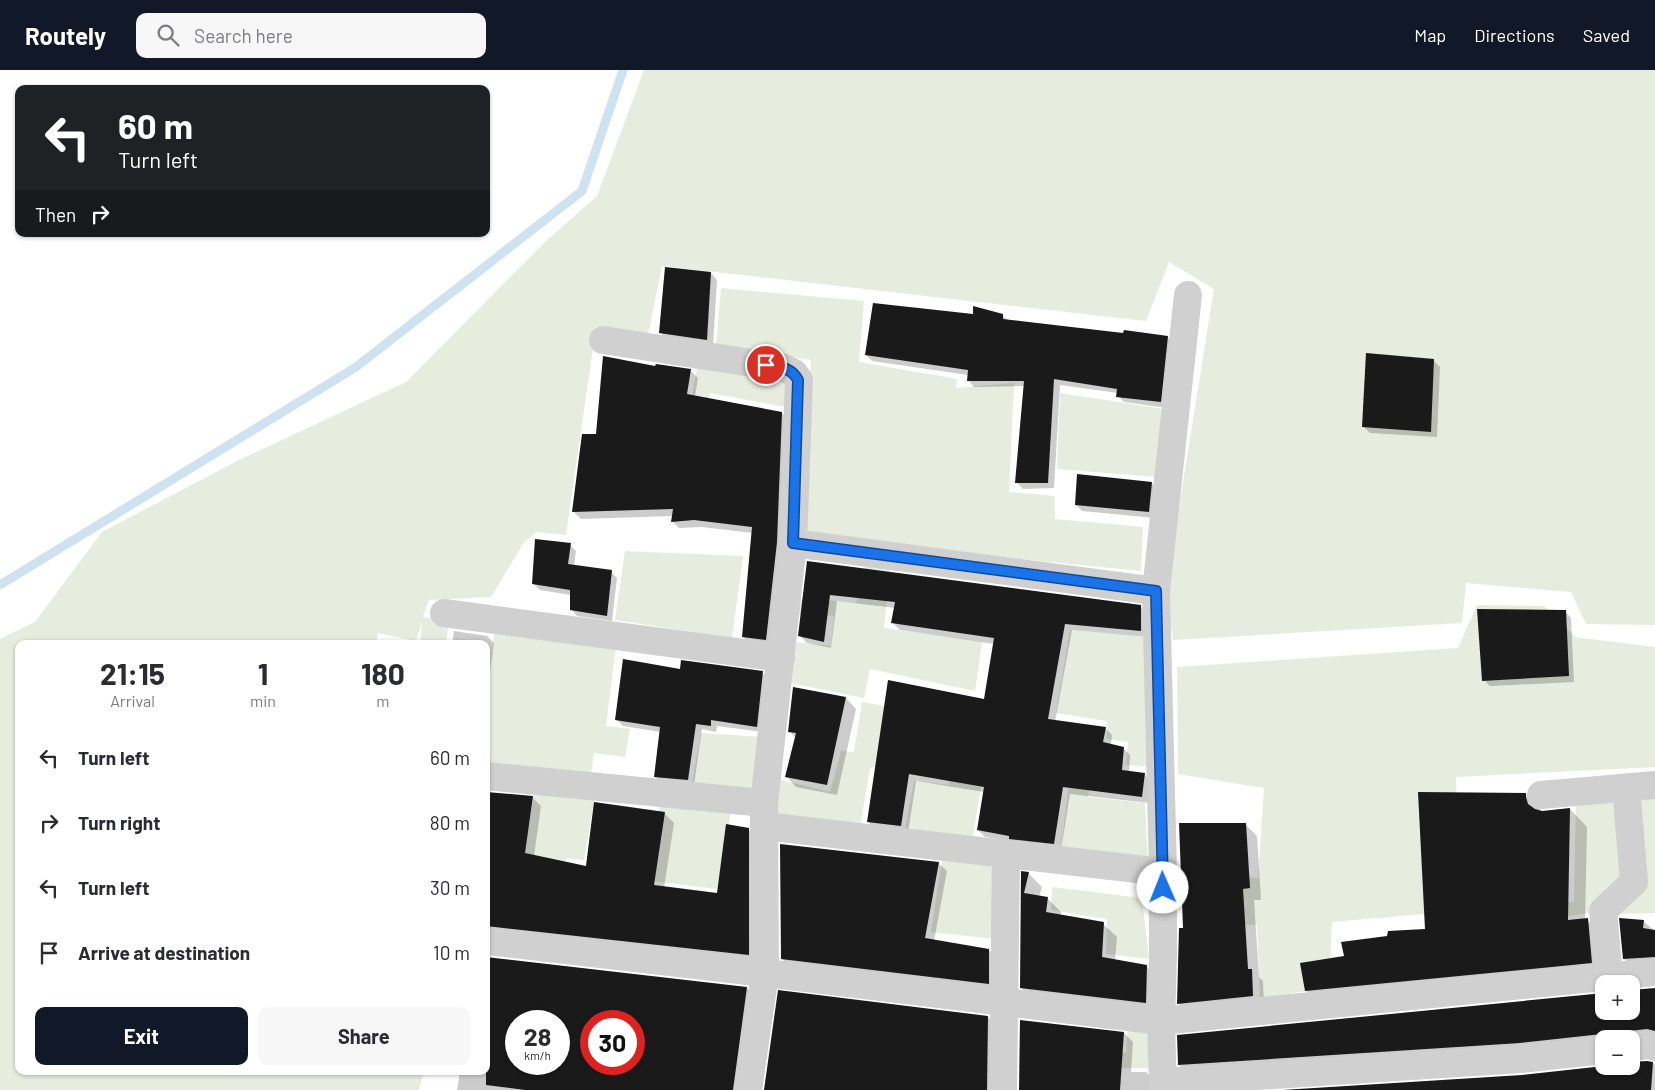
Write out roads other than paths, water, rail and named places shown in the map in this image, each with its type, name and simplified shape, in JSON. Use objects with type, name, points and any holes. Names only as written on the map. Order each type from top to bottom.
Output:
[{"type":"street","points":[[1188,295],[1156,591],[1163,872],[1161,1021],[1163,1086],[1521,1059],[1595,1051]]},
{"type":"street","points":[[603,340],[784,368],[794,373],[798,380],[793,543],[764,815],[765,973],[748,1090]]},
{"type":"street","points":[[793,543],[1156,591]]},
{"type":"street","points":[[444,613],[781,658]]},
{"type":"street","points":[[490,777],[764,815],[1006,854],[1163,872]]},
{"type":"street","points":[[1541,796],[1655,785]]},
{"type":"street","points":[[1609,975],[1603,911],[1634,882],[1626,788]]},
{"type":"street","points":[[1003,1090],[1006,854]]},
{"type":"street","points":[[490,941],[1161,1021],[1595,979]]},
{"type":"street","points":[[1632,975],[1655,972]]},
{"type":"street","points":[[1640,1046],[1649,1045],[1655,1047]]},
{"type":"waterway","points":[[0,585],[356,367],[582,191],[623,70]]}]
